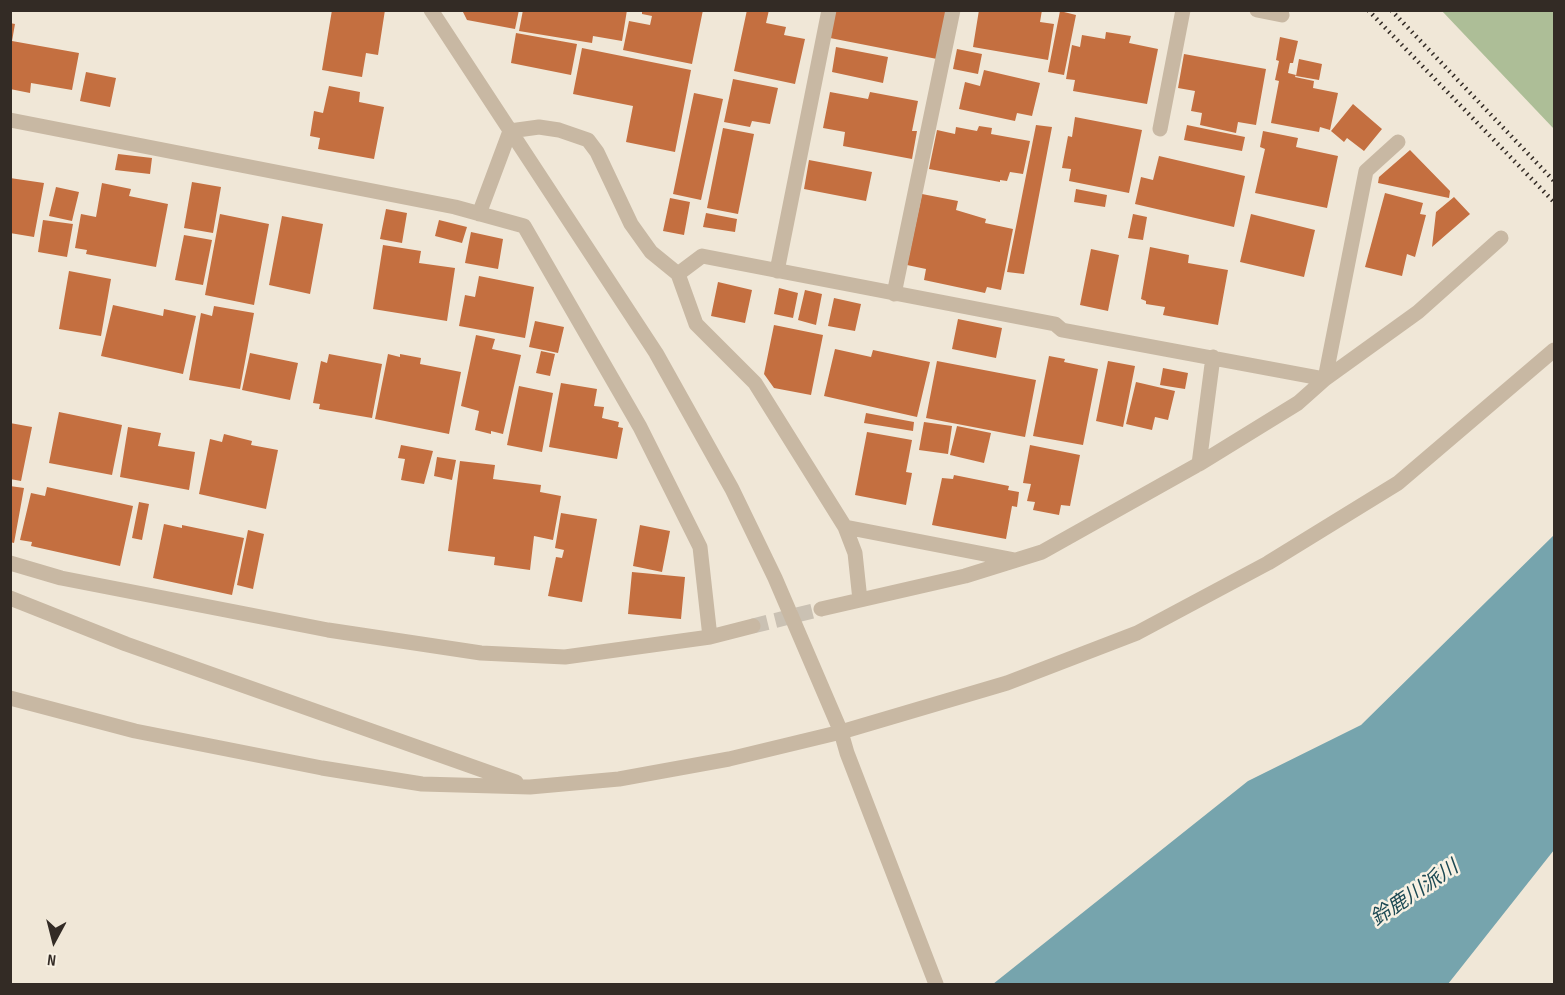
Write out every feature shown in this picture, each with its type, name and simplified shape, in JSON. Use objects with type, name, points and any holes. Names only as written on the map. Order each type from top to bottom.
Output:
[{"type":"street","points":[[432,10],[656,354],[732,489],[775,578],[841,732],[936,984]]},
{"type":"street","points":[[777,271],[829,10]]},
{"type":"street","points":[[894,294],[953,10]]},
{"type":"street","points":[[1160,129],[1183,10]]},
{"type":"street","points":[[1257,10],[1282,15]]},
{"type":"street","points":[[10,120],[455,207],[524,226],[640,427],[700,547],[710,637]]},
{"type":"street","points":[[510,131],[539,127],[559,130],[588,140],[597,152],[631,224],[651,252],[678,274],[696,324],[755,383],[844,527],[855,553],[860,600]]},
{"type":"street","points":[[479,213],[510,131]]},
{"type":"street","points":[[1325,379],[1366,171],[1398,142]]},
{"type":"street","points":[[821,609],[965,576],[1042,552],[1198,464],[1298,403],[1325,379],[1418,312],[1501,238]]},
{"type":"street","points":[[678,274],[702,256],[1055,324],[1062,330],[1325,379]]},
{"type":"street","points":[[10,698],[135,731],[322,768],[422,784],[530,788],[630,777],[729,759],[841,732],[1008,683],[1137,633],[1268,563],[1398,483],[1554,350]]},
{"type":"street","points":[[1198,464],[1213,357]]},
{"type":"street","points":[[844,527],[1019,561]]},
{"type":"street","points":[[10,563],[61,578],[328,630],[481,652],[565,657],[710,637],[753,626]]},
{"type":"street","points":[[10,598],[126,644],[530,788]]},
{"type":"green space","points":[[1442,11],[1554,11],[1554,129]]},
{"type":"water","name":"鈴鹿川派川","points":[[1554,535],[1554,850],[1448,984],[993,984],[1248,781],[1361,725]]},
{"type":"building","points":[[332,10],[385,10],[378,55],[366,53],[362,77],[322,70]]},
{"type":"building","points":[[462,10],[519,10],[515,29],[467,20]]},
{"type":"building","points":[[523,10],[627,10],[622,41],[593,36],[592,43],[519,31]]},
{"type":"building","points":[[642,10],[703,10],[692,64],[623,50],[629,21],[650,25],[652,16],[642,14]]},
{"type":"building","points":[[747,10],[769,10],[766,23],[786,27],[784,35],[805,39],[795,84],[734,71]]},
{"type":"building","points":[[835,10],[860,12],[861,10],[946,10],[937,59],[830,38]]},
{"type":"building","points":[[979,10],[1042,10],[1040,22],[1054,24],[1048,60],[973,47]]},
{"type":"building","points":[[1060,11],[1076,15],[1064,75],[1048,72]]},
{"type":"building","points":[[10,23],[15,24],[12,41],[79,53],[72,90],[31,83],[30,93],[10,89]]},
{"type":"building","points":[[1106,32],[1131,36],[1129,43],[1158,49],[1147,104],[1073,91],[1075,80],[1066,79],[1072,45],[1080,47],[1082,35],[1105,39]]},
{"type":"building","points":[[516,33],[577,44],[571,75],[511,63]]},
{"type":"building","points":[[1280,37],[1298,41],[1288,73],[1314,81],[1313,88],[1338,93],[1330,130],[1320,127],[1319,132],[1271,123],[1279,81],[1275,80]]},
{"type":"building","points":[[836,47],[888,57],[883,83],[832,72]]},
{"type":"building","points":[[582,48],[691,70],[675,152],[626,142],[633,106],[573,94]]},
{"type":"building","points":[[957,49],[982,54],[978,74],[953,69]]},
{"type":"building","points":[[1184,54],[1266,69],[1256,125],[1238,122],[1236,133],[1200,125],[1202,113],[1191,111],[1195,91],[1178,88]]},
{"type":"building","points":[[1299,59],[1322,64],[1319,80],[1296,76]]},
{"type":"building","points":[[984,70],[1040,83],[1032,116],[1017,113],[1015,121],[959,109],[965,82],[980,86]]},
{"type":"building","points":[[86,72],[116,78],[110,107],[80,101]]},
{"type":"building","points":[[733,79],[778,88],[770,124],[752,121],[750,127],[724,122]]},
{"type":"building","points":[[329,86],[360,92],[359,102],[384,107],[374,159],[318,149],[320,138],[310,136],[314,111],[323,113]]},
{"type":"building","points":[[830,92],[868,99],[870,92],[918,101],[912,131],[917,131],[912,159],[843,146],[845,132],[823,128]]},
{"type":"building","points":[[694,93],[723,99],[701,200],[673,194]]},
{"type":"building","points":[[1353,104],[1382,129],[1364,151],[1347,138],[1344,142],[1331,131]]},
{"type":"building","points":[[1075,117],[1142,130],[1129,193],[1069,181],[1071,169],[1062,168],[1068,136],[1072,137]]},
{"type":"building","points":[[1036,125],[1052,127],[1024,274],[1007,272]]},
{"type":"building","points":[[1187,125],[1245,137],[1242,151],[1184,140]]},
{"type":"building","points":[[979,126],[992,128],[991,134],[1030,141],[1023,174],[1010,172],[1007,181],[1000,180],[1000,182],[929,169],[937,130],[955,134],[956,127],[977,131]]},
{"type":"building","points":[[723,128],[754,134],[738,214],[707,208]]},
{"type":"building","points":[[1263,131],[1298,138],[1296,147],[1338,156],[1327,208],[1255,193],[1265,149],[1260,147]]},
{"type":"building","points":[[1410,150],[1450,191],[1449,198],[1378,183],[1379,177]]},
{"type":"building","points":[[118,154],[152,158],[150,174],[115,170]]},
{"type":"building","points":[[1159,156],[1245,176],[1234,227],[1135,204],[1141,177],[1153,180]]},
{"type":"building","points":[[809,160],[872,172],[866,201],[804,189]]},
{"type":"building","points":[[10,178],[44,183],[34,237],[10,233]]},
{"type":"building","points":[[192,182],[221,187],[213,233],[184,228]]},
{"type":"building","points":[[102,183],[131,189],[129,196],[168,204],[156,267],[86,254],[87,250],[75,248],[81,214],[96,217]]},
{"type":"building","points":[[56,187],[79,192],[72,221],[49,216]]},
{"type":"building","points":[[1076,189],[1107,195],[1105,207],[1074,202]]},
{"type":"building","points":[[1385,193],[1423,203],[1420,214],[1426,215],[1415,257],[1407,254],[1402,276],[1365,267]]},
{"type":"building","points":[[922,194],[958,201],[956,210],[986,219],[985,223],[1013,229],[1001,290],[987,287],[985,293],[924,280],[926,269],[907,265]]},
{"type":"building","points":[[1454,197],[1470,214],[1432,247],[1436,212]]},
{"type":"building","points":[[670,198],[690,202],[684,235],[663,231]]},
{"type":"building","points":[[386,209],[407,213],[402,243],[380,239]]},
{"type":"building","points":[[706,213],[737,219],[735,232],[703,227]]},
{"type":"building","points":[[220,214],[269,224],[254,305],[205,295]]},
{"type":"building","points":[[1133,214],[1147,217],[1143,240],[1128,238]]},
{"type":"building","points":[[1251,214],[1315,230],[1304,277],[1240,262]]},
{"type":"building","points":[[282,216],[323,224],[310,294],[269,285]]},
{"type":"building","points":[[43,220],[73,224],[67,257],[38,252]]},
{"type":"building","points":[[439,220],[467,227],[462,243],[435,236]]},
{"type":"building","points":[[471,232],[503,239],[498,269],[465,263]]},
{"type":"building","points":[[184,235],[212,240],[203,285],[175,280]]},
{"type":"building","points":[[383,245],[421,251],[419,263],[455,268],[447,321],[373,309]]},
{"type":"building","points":[[1150,247],[1189,255],[1188,263],[1228,270],[1218,325],[1163,315],[1165,307],[1146,304],[1146,301],[1141,299]]},
{"type":"building","points":[[1091,249],[1119,255],[1108,311],[1080,305]]},
{"type":"building","points":[[69,271],[111,279],[101,336],[59,329]]},
{"type":"building","points":[[479,276],[534,287],[525,338],[459,326],[465,295],[475,297]]},
{"type":"building","points":[[718,282],[752,290],[745,323],[711,316]]},
{"type":"building","points":[[779,288],[798,293],[793,318],[774,314]]},
{"type":"building","points":[[805,290],[822,294],[816,325],[798,320]]},
{"type":"building","points":[[834,298],[861,304],[855,331],[828,326]]},
{"type":"building","points":[[113,305],[163,316],[164,309],[196,316],[183,374],[101,356]]},
{"type":"building","points":[[214,306],[254,313],[240,389],[189,380],[201,313],[212,316]]},
{"type":"building","points":[[958,319],[1002,328],[996,358],[952,349]]},
{"type":"building","points":[[535,321],[564,327],[558,353],[529,347]]},
{"type":"building","points":[[774,325],[823,335],[811,395],[774,388],[764,374]]},
{"type":"building","points":[[476,335],[495,339],[492,349],[521,355],[503,434],[475,430],[479,411],[461,406]]},
{"type":"building","points":[[835,349],[871,357],[873,350],[930,362],[917,417],[824,396]]},
{"type":"building","points":[[541,351],[555,354],[550,376],[536,373]]},
{"type":"building","points":[[250,353],[298,363],[290,400],[242,390]]},
{"type":"building","points":[[329,354],[382,364],[372,418],[319,409],[320,404],[313,403],[321,361],[327,363]]},
{"type":"building","points":[[388,354],[421,358],[420,364],[461,372],[449,434],[375,419]]},
{"type":"building","points":[[1049,356],[1065,359],[1064,362],[1098,369],[1083,445],[1033,436]]},
{"type":"building","points":[[937,361],[1036,380],[1025,437],[926,418]]},
{"type":"building","points":[[1108,361],[1135,366],[1123,427],[1096,421]]},
{"type":"building","points":[[1163,368],[1188,373],[1185,389],[1160,385]]},
{"type":"building","points":[[1136,382],[1175,391],[1168,420],[1155,417],[1152,430],[1126,424]]},
{"type":"building","points":[[561,383],[597,389],[594,406],[604,407],[602,418],[619,422],[618,427],[623,428],[617,459],[549,447]]},
{"type":"building","points":[[519,386],[553,393],[542,452],[507,445]]},
{"type":"building","points":[[59,412],[122,425],[112,475],[49,463]]},
{"type":"building","points":[[866,413],[914,422],[913,431],[864,423]]},
{"type":"building","points":[[924,422],[952,426],[948,454],[919,450]]},
{"type":"building","points":[[10,423],[32,427],[21,481],[10,479]]},
{"type":"building","points":[[957,426],[991,433],[984,463],[950,455]]},
{"type":"building","points":[[128,427],[161,433],[158,446],[195,452],[189,490],[120,477]]},
{"type":"building","points":[[867,432],[912,440],[906,472],[912,473],[906,505],[855,495]]},
{"type":"building","points":[[224,434],[252,441],[251,445],[278,450],[266,509],[199,494],[210,439],[222,442]]},
{"type":"building","points":[[401,445],[433,451],[424,484],[401,480],[405,459],[398,458]]},
{"type":"building","points":[[1030,445],[1080,455],[1070,506],[1061,505],[1059,515],[1033,510],[1035,502],[1027,501],[1031,484],[1023,483]]},
{"type":"building","points":[[437,457],[456,460],[452,480],[434,476]]},
{"type":"building","points":[[460,461],[495,465],[493,479],[541,485],[540,492],[561,496],[553,540],[534,536],[530,570],[494,565],[495,557],[448,551]]},
{"type":"building","points":[[954,475],[1009,486],[1008,490],[1019,492],[1017,507],[1012,506],[1006,539],[932,525],[942,478],[953,479]]},
{"type":"building","points":[[10,486],[24,488],[14,543],[10,542]]},
{"type":"building","points":[[47,487],[133,506],[120,566],[31,546],[32,542],[20,540],[31,493],[45,496]]},
{"type":"building","points":[[139,502],[149,504],[142,540],[132,538]]},
{"type":"building","points":[[561,513],[597,519],[582,602],[548,596],[556,557],[562,558],[564,550],[555,548]]},
{"type":"building","points":[[164,524],[182,528],[182,525],[244,538],[232,595],[153,578]]},
{"type":"building","points":[[640,525],[670,531],[662,572],[633,566]]},
{"type":"building","points":[[248,530],[264,534],[253,589],[237,585]]},
{"type":"building","points":[[632,572],[685,577],[681,619],[628,614]]},
{"type":"tunnel","points":[[753,626],[821,609]]},
{"type":"railway","points":[[1368,10],[1554,202]]},
{"type":"railway","points":[[1391,10],[1554,181]]}]
